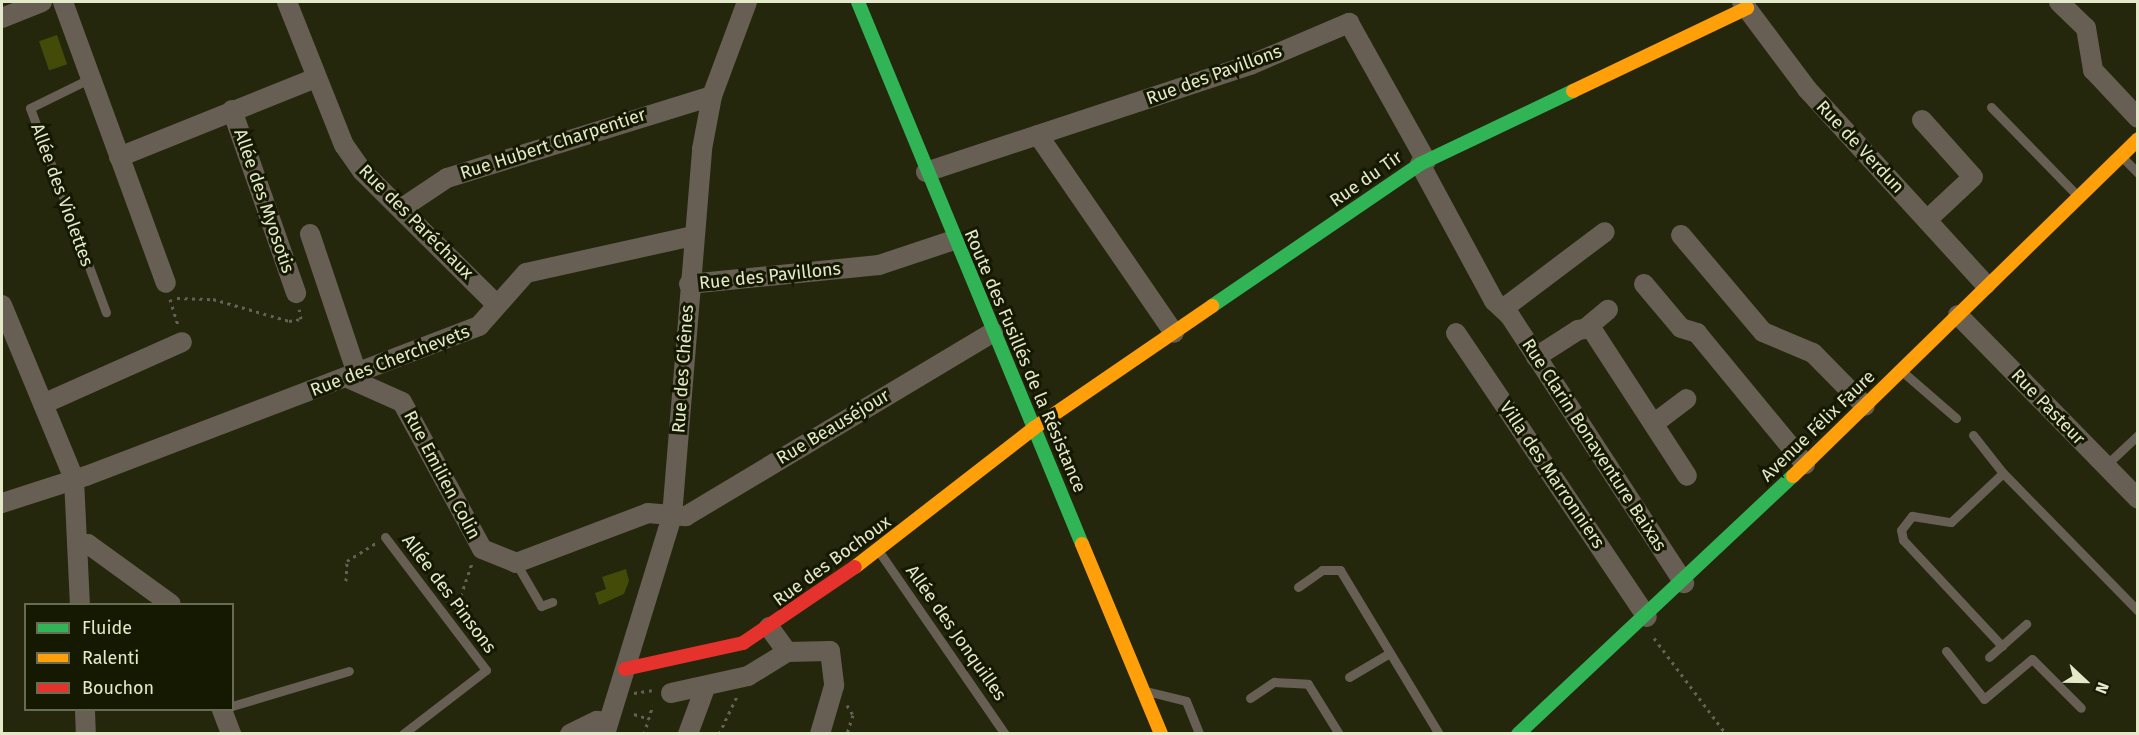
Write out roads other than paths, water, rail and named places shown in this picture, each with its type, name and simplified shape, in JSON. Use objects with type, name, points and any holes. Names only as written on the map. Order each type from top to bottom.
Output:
[{"type":"street","points":[[2,18],[42,2]]},
{"type":"street","points":[[63,2],[168,290]]},
{"type":"street","name":"Rue des Paréchaux","points":[[287,2],[344,145],[497,305]]},
{"type":"street","name":"Rue des Chênes","points":[[607,728],[672,516],[693,236],[712,96],[747,2]]},
{"type":"street","name":"Route des Fusillés de la Résistance","points":[[858,2],[954,240],[1161,734]]},
{"type":"street","points":[[2059,2],[2086,28],[2093,70],[2138,118]]},
{"type":"street","name":"Rue du Tir","points":[[1034,428],[1423,163],[1744,5]]},
{"type":"street","name":"Rue de Verdun","points":[[1744,5],[1807,89],[1986,285]]},
{"type":"street","name":"Rue des Pavillons","points":[[926,172],[1250,65],[1349,23],[1423,163]]},
{"type":"street","name":"Allée des Myosotis","points":[[119,157],[316,78]]},
{"type":"street","name":"Rue Hubert Charpentier","points":[[402,208],[447,178],[712,96]]},
{"type":"street","name":"Allée des Myosotis","points":[[232,110],[296,293]]},
{"type":"street","points":[[1922,120],[1973,177],[1927,220]]},
{"type":"street","points":[[1038,135],[1174,333]]},
{"type":"street","name":"Avenue Félix Faure","points":[[1518,734],[1684,583],[1986,285],[2138,139]]},
{"type":"street","name":"Rue Clarin Bonaventure Baixas","points":[[1423,163],[1494,301],[1504,308],[1684,583]]},
{"type":"street","points":[[1504,308],[1605,232]]},
{"type":"street","points":[[310,234],[353,376]]},
{"type":"street","points":[[1681,235],[1762,332],[1813,353],[1865,405]]},
{"type":"street","name":"Rue des Cherchevets","points":[[2,503],[74,479],[353,376],[479,326],[526,273],[693,236]]},
{"type":"street","name":"Rue des Pavillons","points":[[689,284],[879,265],[954,240]]},
{"type":"street","points":[[1644,285],[1681,328],[1697,333],[1805,464]]},
{"type":"street","points":[[2,304],[74,479],[79,544],[80,603]]},
{"type":"street","points":[[1536,357],[1585,329],[1608,310]]},
{"type":"street","name":"Rue Pasteur","points":[[1958,315],[2138,499]]},
{"type":"street","points":[[1585,329],[1600,336],[1656,422],[1687,476]]},
{"type":"street","name":"Rue Beauséjour","points":[[672,516],[686,516],[993,332]]},
{"type":"street","name":"Villa des Marronniers","points":[[1456,333],[1644,620]]},
{"type":"street","points":[[43,404],[182,342]]},
{"type":"street","name":"Rue Emilien Colin","points":[[353,376],[408,410],[482,549],[516,563]]},
{"type":"street","points":[[1656,422],[1686,399]]},
{"type":"street","name":"Rue des Bochoux","points":[[625,669],[651,668],[744,643],[879,551],[1034,428]]},
{"type":"street","points":[[516,563],[648,513],[672,516]]},
{"type":"street","points":[[79,544],[88,544],[170,603]]},
{"type":"street","points":[[770,627],[787,652]]},
{"type":"street","points":[[671,693],[705,688],[748,676],[787,652],[830,651],[834,686],[820,734]]},
{"type":"street","points":[[688,734],[705,688]]},
{"type":"street","points":[[85,711],[86,734]]},
{"type":"street","points":[[222,711],[231,734]]},
{"type":"street","points":[[570,734],[597,721],[607,728]]},
{"type":"lane","name":"Allée des Violettes","points":[[91,78],[30,108],[106,312]]},
{"type":"lane","points":[[1991,107],[2079,196]]},
{"type":"lane","points":[[2121,155],[2138,173]]},
{"type":"lane","points":[[1901,370],[1956,418]]},
{"type":"lane","points":[[1973,435],[2003,473],[2138,611]]},
{"type":"lane","points":[[2105,466],[2138,435]]},
{"type":"lane","points":[[2002,646],[1904,540],[1901,530],[1912,516],[1951,522],[2003,473]]},
{"type":"lane","name":"Allée des Pinsons","points":[[385,537],[486,670],[403,734]]},
{"type":"lane","name":"Allée des Jonquilles","points":[[879,551],[1005,734]]},
{"type":"lane","points":[[516,563],[541,606],[552,602]]},
{"type":"lane","points":[[1298,587],[1322,570],[1340,570],[1388,654],[1439,734]]},
{"type":"lane","points":[[1989,657],[2026,624]]},
{"type":"lane","points":[[1946,651],[1984,699],[2032,659],[2082,708]]},
{"type":"lane","points":[[1349,677],[1388,654]]},
{"type":"lane","points":[[234,705],[349,670]]},
{"type":"lane","points":[[1250,698],[1274,682],[1308,684],[1339,734]]},
{"type":"lane","points":[[1143,691],[1186,701],[1199,734]]}]
